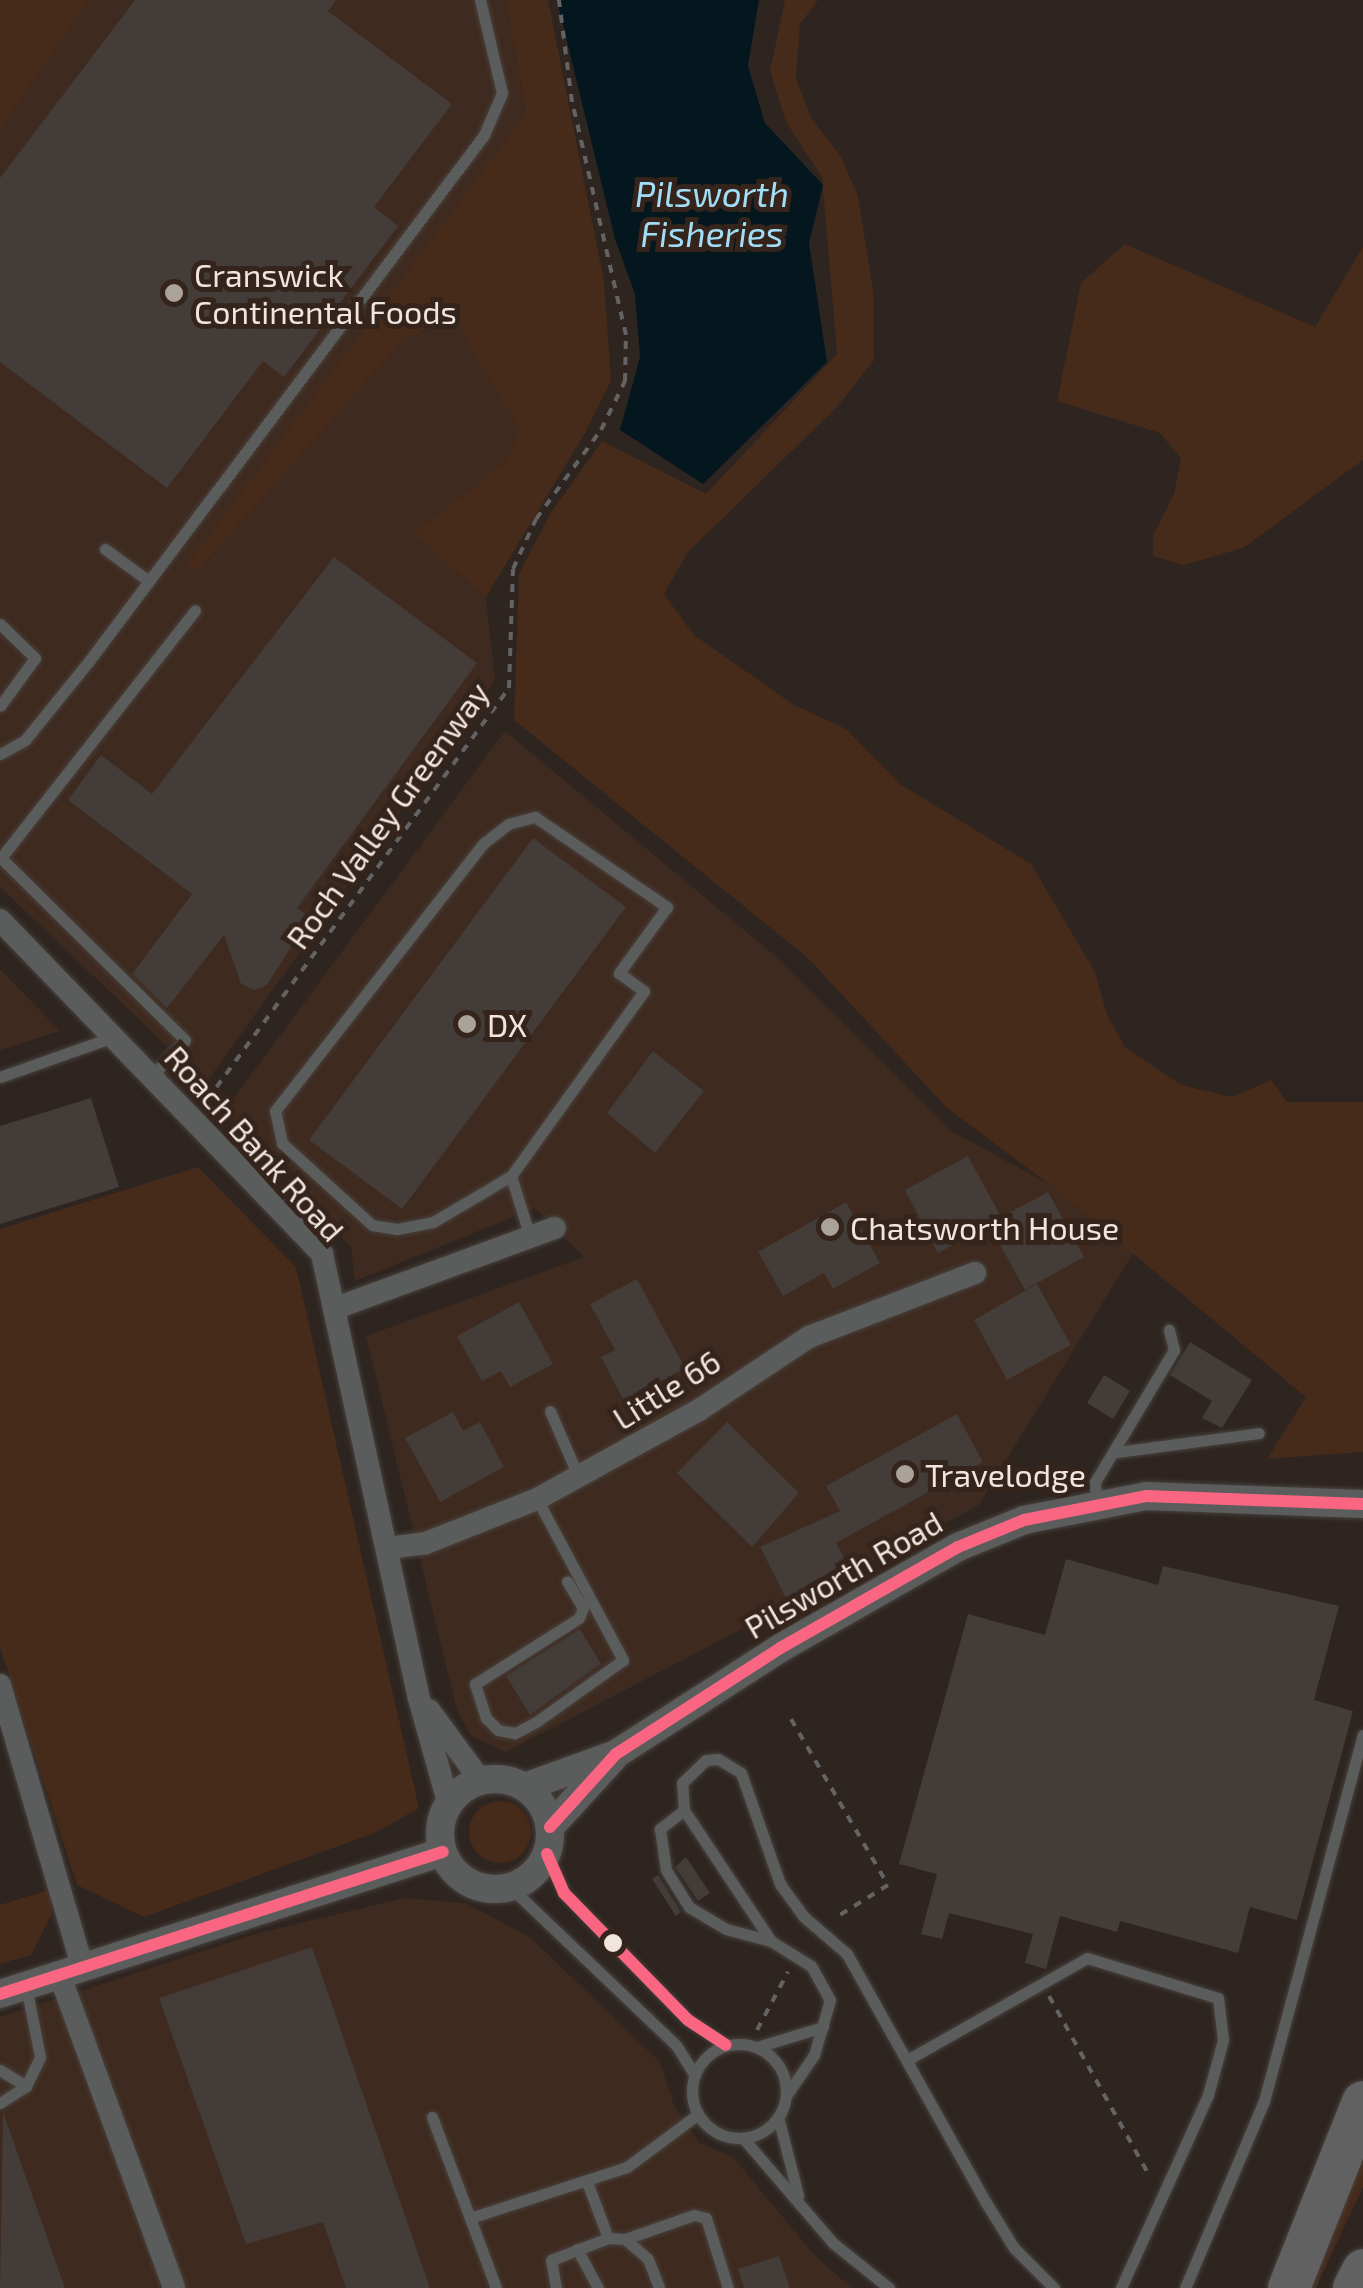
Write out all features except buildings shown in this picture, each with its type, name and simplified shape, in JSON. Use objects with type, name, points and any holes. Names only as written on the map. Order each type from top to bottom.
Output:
[{"type":"highway","points":[[1289,2288],[1363,2102]]},
{"type":"highway","points":[[1354,2288],[1363,2270]]},
{"type":"street","name":"Roach Bank Road","points":[[0,920],[322,1254],[418,1695],[449,1805]]},
{"type":"street","points":[[336,1308],[556,1228]]},
{"type":"street","name":"Little 66","points":[[387,1548],[426,1543],[538,1499],[699,1410],[809,1337],[975,1273]]},
{"type":"street","name":"Pilsworth Road","points":[[525,1788],[616,1754],[782,1647],[958,1547],[1024,1520],[1096,1502],[1198,1494],[1363,1504]]},
{"type":"street","points":[[0,1685],[72,1972],[174,2288]]},
{"type":"street","name":"Roach Bank Road","points":[[418,1695],[481,1781]]},
{"type":"street","name":"Pilsworth Road","points":[[548,1840],[616,1754]]},
{"type":"street","points":[[481,1781],[525,1788],[548,1840],[526,1880],[510,1887],[477,1886],[443,1852],[449,1805],[481,1781]]},
{"type":"street","points":[[13,1990],[443,1852]]},
{"type":"lane","points":[[0,754],[25,740],[484,135],[502,93],[480,0]]},
{"type":"lane","points":[[105,548],[146,579]]},
{"type":"lane","points":[[151,1077],[185,1040],[0,859],[195,610]]},
{"type":"lane","points":[[0,624],[36,658],[0,706]]},
{"type":"lane","points":[[535,817],[667,907],[619,973],[644,991],[511,1176],[434,1222],[396,1230],[372,1225],[282,1143],[276,1111],[484,843],[508,824],[535,817]]},
{"type":"lane","points":[[0,1076],[113,1037]]},
{"type":"lane","points":[[511,1176],[530,1237]]},
{"type":"lane","points":[[1096,1502],[1095,1482],[1117,1452],[1174,1350],[1170,1330]]},
{"type":"lane","points":[[550,1411],[579,1478]]},
{"type":"lane","points":[[1117,1452],[1258,1433]]},
{"type":"lane","points":[[538,1499],[622,1660],[536,1722],[515,1733],[498,1730],[486,1718],[475,1684],[580,1618],[583,1608],[567,1581]]},
{"type":"lane","points":[[1185,2288],[1264,2101],[1363,1736]]},
{"type":"lane","points":[[771,1941],[684,1810],[682,1783],[695,1764],[718,1759],[742,1773],[780,1884],[816,1929],[847,1954],[1014,2248],[1054,2288]]},
{"type":"lane","points":[[684,1810],[660,1829],[666,1870],[690,1906],[726,1929],[771,1941],[827,1987],[823,2027],[814,2055],[786,2096],[778,2117],[799,2200]]},
{"type":"lane","points":[[548,1840],[564,1893],[688,2020],[726,2045],[752,2046],[823,2027]]},
{"type":"lane","points":[[510,1887],[676,2045],[694,2074],[698,2114],[717,2132],[743,2138],[833,2243],[885,2287]]},
{"type":"lane","points":[[907,2060],[1094,1957],[1211,1992],[1221,2006],[1223,2040],[1208,2095],[1121,2288]]},
{"type":"lane","points":[[0,2103],[26,2086],[40,2057],[13,1990]]},
{"type":"lane","points":[[694,2074],[726,2045]]},
{"type":"lane","points":[[752,2046],[780,2067],[786,2096]]},
{"type":"lane","points":[[0,2070],[26,2086]]},
{"type":"lane","points":[[470,2218],[628,2167],[698,2114]]},
{"type":"lane","points":[[432,2117],[496,2288]]},
{"type":"lane","points":[[743,2138],[778,2117]]},
{"type":"lane","points":[[587,2182],[608,2238]]},
{"type":"lane","points":[[556,2288],[551,2260],[608,2238],[625,2239],[694,2215],[706,2218],[728,2288]]},
{"type":"lane","points":[[625,2239],[648,2259],[659,2288]]},
{"type":"lane","points":[[577,2250],[598,2288]]},
{"type":"path","name":"Roch Valley Greenway","points":[[192,1120],[509,688],[513,569],[536,519],[601,430],[625,381],[626,335],[572,102],[559,0]]},
{"type":"path","points":[[791,1719],[888,1885],[816,1929]]},
{"type":"path","points":[[752,2046],[795,1957]]},
{"type":"path","points":[[1042,1983],[1149,2175]]},
{"type":"shaded area","points":[[0,0],[89,0],[0,130]]},
{"type":"shaded area","points":[[89,0],[506,0],[526,114],[187,565],[196,573],[404,339],[455,318],[519,429],[506,461],[413,534],[486,597],[495,680],[206,1083],[0,887],[0,130]]},
{"type":"shaded area","points":[[506,0],[548,0],[604,281],[611,381],[585,433],[486,597],[413,534],[506,461],[519,429],[454,318],[404,339],[196,573],[187,565],[526,114]]},
{"type":"shaded area","points":[[785,0],[818,0],[800,24],[796,78],[811,118],[841,157],[858,196],[873,290],[874,360],[837,407],[688,552],[664,594],[694,635],[794,705],[846,729],[900,784],[1031,864],[1095,972],[1107,1015],[1125,1047],[1181,1085],[1232,1097],[1271,1080],[1287,1102],[1363,1102],[1363,1452],[1267,1459],[1306,1397],[1049,1184],[947,1108],[808,958],[514,720],[519,574],[550,514],[602,441],[706,494],[837,354],[822,177],[786,122],[770,71]]},
{"type":"shaded area","points":[[1125,244],[1315,327],[1363,247],[1363,460],[1243,548],[1183,565],[1153,556],[1153,536],[1174,494],[1181,459],[1160,433],[1057,401],[1081,283]]},
{"type":"shaded area","points":[[505,731],[773,954],[953,1132],[1049,1184],[1133,1253],[978,1506],[506,1752],[471,1736],[457,1711],[366,1336],[584,1257],[535,1208],[355,1281],[351,1247],[225,1110]]},
{"type":"shaded area","points":[[0,969],[60,1031],[0,1050]]},
{"type":"shaded area","points":[[198,1167],[296,1267],[419,1808],[377,1832],[144,1917],[77,1885],[0,1647],[0,1229]]},
{"type":"shaded area","points":[[500,1801],[522,1810],[531,1832],[522,1854],[500,1863],[478,1854],[469,1832],[478,1810]]},
{"type":"shaded area","points":[[49,1890],[52,1913],[31,1955],[0,1964],[0,1905]]},
{"type":"shaded area","points":[[404,1898],[466,1903],[531,1938],[660,2062],[674,2105],[699,2143],[733,2157],[816,2257],[852,2288],[0,2288],[0,2017],[255,1934]]},
{"type":"shaded area","points":[[1363,2150],[1363,2187],[1316,2288],[1308,2288]]},
{"type":"water","name":"Pilsworth Fisheries","points":[[557,0],[759,0],[748,66],[765,123],[823,185],[809,243],[827,362],[703,484],[620,430],[640,357],[635,294],[615,239]]},
{"type":"transit line","points":[[550,1827],[616,1754],[782,1647],[958,1547],[1024,1520],[1146,1496],[1363,1504]]},
{"type":"transit line","points":[[0,1994],[443,1852]]},
{"type":"transit line","points":[[547,1854],[564,1893],[688,2020],[726,2045]]},
{"type":"place","name":"Cranswick Continental Foods","points":[[174,293]]},
{"type":"place","name":"DX","points":[[467,1024]]},
{"type":"place","name":"Chatsworth House","points":[[830,1227]]},
{"type":"place","name":"Travelodge","points":[[905,1474]]}]
